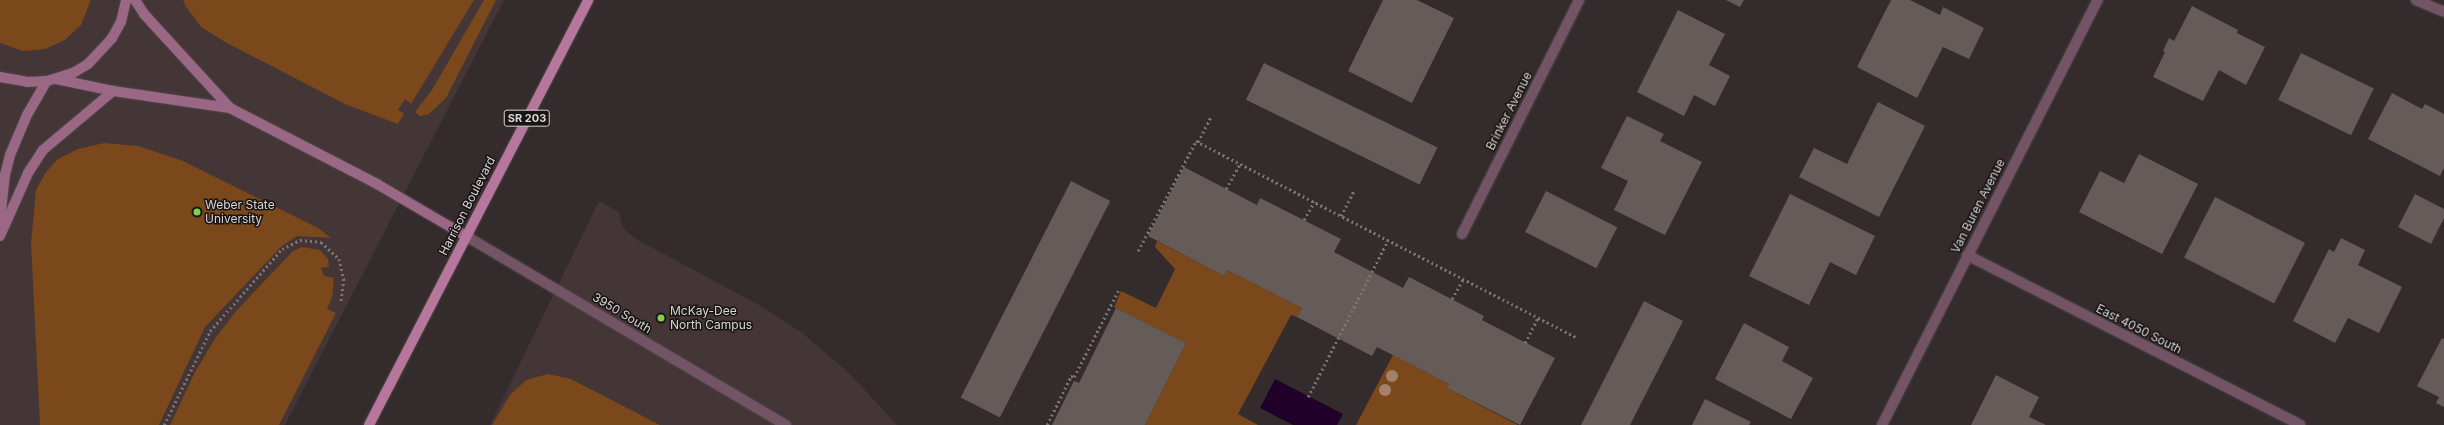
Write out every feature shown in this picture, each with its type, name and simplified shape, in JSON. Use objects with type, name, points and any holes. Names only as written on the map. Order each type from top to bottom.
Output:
[{"type":"main road","name":"Harrison Boulevard","points":[[369,425],[588,0]]},
{"type":"street","points":[[0,220],[5,175],[10,154],[27,114],[52,80],[88,64],[101,52],[112,38],[121,22],[126,0]]},
{"type":"street","points":[[135,0],[144,14],[230,108]]},
{"type":"street","name":"Brinker Avenue","points":[[1462,234],[1579,0]]},
{"type":"street","name":"Van Buren Avenue","points":[[1882,425],[2098,0]]},
{"type":"street","points":[[2416,0],[2444,12]]},
{"type":"street","points":[[0,77],[27,82],[52,80],[113,91],[230,108],[378,184],[466,236]]},
{"type":"street","points":[[0,236],[28,173],[43,150],[113,91]]},
{"type":"street","name":"3950 South","points":[[466,236],[786,425]]},
{"type":"street","name":"East 4050 South","points":[[1968,255],[2300,425]]},
{"type":"path","points":[[1138,251],[1196,141],[1198,142],[1211,117]]},
{"type":"path","points":[[1198,142],[1576,337]]},
{"type":"path","points":[[1226,189],[1240,164]]},
{"type":"path","points":[[1341,216],[1354,190]]},
{"type":"path","points":[[1304,220],[1314,202]]},
{"type":"path","points":[[164,425],[210,330],[282,249],[300,240],[321,242],[339,259],[344,279],[341,302]]},
{"type":"path","points":[[1308,396],[1388,240]]},
{"type":"path","points":[[1452,299],[1463,279]]},
{"type":"path","points":[[1046,425],[1071,376],[1074,377],[1119,289]]},
{"type":"path","points":[[1525,343],[1538,318]]},
{"type":"shaded area","name":"Weber State University","points":[[0,0],[504,0],[285,425],[0,425]]},
{"type":"shaded area","points":[[0,0],[91,0],[81,25],[65,40],[45,49],[23,51],[0,43]]},
{"type":"shaded area","points":[[183,0],[474,0],[411,104],[405,99],[398,110],[404,114],[398,124],[347,105],[225,42],[201,27],[186,7]]},
{"type":"shaded area","points":[[484,0],[496,0],[446,98],[429,114],[420,116],[415,112],[432,90]]},
{"type":"shaded area","points":[[104,143],[138,146],[183,161],[318,228],[331,238],[297,236],[282,246],[205,327],[159,425],[40,425],[31,243],[36,190],[46,172],[58,159],[78,149]]},
{"type":"shaded area","name":"McKay-Dee North Campus","points":[[599,201],[619,212],[623,228],[636,239],[759,305],[801,332],[850,374],[897,425],[490,425]]},
{"type":"shaded area","points":[[1157,241],[1224,276],[1227,270],[1302,308],[1297,317],[1291,315],[1238,414],[1258,425],[1145,425],[1186,343],[1114,307],[1121,291],[1156,308],[1175,269],[1155,247]]},
{"type":"shaded area","points":[[302,247],[320,250],[328,259],[329,267],[321,268],[324,276],[334,278],[332,298],[327,309],[336,313],[279,425],[170,425],[195,372],[216,337],[237,310],[293,251]]},
{"type":"shaded area","points":[[1393,355],[1449,384],[1447,388],[1518,425],[1356,425]]},
{"type":"shaded area","points":[[548,374],[571,379],[660,425],[492,425],[510,395],[526,380]]},
{"type":"shaded area","points":[[1275,379],[1343,414],[1337,425],[1293,425],[1260,408]]},
{"type":"building","points":[[1383,0],[1417,0],[1454,18],[1412,103],[1348,71]]},
{"type":"building","points":[[1726,0],[1744,0],[1740,7]]},
{"type":"building","points":[[1891,0],[1910,0],[1940,15],[1943,7],[1984,28],[1969,59],[1943,47],[1917,98],[1857,67]]},
{"type":"building","points":[[2192,6],[2238,30],[2237,33],[2265,47],[2246,85],[2219,70],[2203,101],[2153,77],[2165,52],[2163,51],[2169,38],[2174,41]]},
{"type":"building","points":[[1678,10],[1725,34],[1709,65],[1730,76],[1715,106],[1694,95],[1684,116],[1637,92]]},
{"type":"building","points":[[2301,53],[2374,89],[2351,135],[2278,100]]},
{"type":"building","points":[[1264,63],[1437,148],[1419,184],[1246,100]]},
{"type":"building","points":[[2392,93],[2422,109],[2425,104],[2444,114],[2444,168],[2440,176],[2368,139]]},
{"type":"building","points":[[1878,102],[1925,126],[1879,217],[1799,177],[1814,148],[1847,164]]},
{"type":"building","points":[[1627,116],[1664,134],[1660,141],[1702,162],[1665,235],[1614,210],[1628,181],[1601,168]]},
{"type":"building","points":[[2139,154],[2198,184],[2162,254],[2079,212],[2100,171],[2124,183]]},
{"type":"building","points":[[1184,167],[1257,205],[1260,198],[1341,239],[1334,252],[1403,288],[1409,277],[1484,316],[1482,320],[1555,358],[1520,425],[1447,388],[1449,384],[1377,347],[1372,356],[1297,317],[1302,308],[1227,270],[1224,276],[1148,236]]},
{"type":"building","points":[[1071,181],[1110,201],[1000,417],[961,398]]},
{"type":"building","points":[[1546,191],[1617,227],[1596,268],[1525,232]]},
{"type":"building","points":[[1790,194],[1875,236],[1856,275],[1830,262],[1809,305],[1749,276]]},
{"type":"building","points":[[2415,194],[2444,209],[2444,218],[2431,244],[2398,227]]},
{"type":"building","points":[[2215,197],[2305,243],[2274,303],[2184,258]]},
{"type":"building","points":[[2341,238],[2365,250],[2358,265],[2402,287],[2379,333],[2348,318],[2335,343],[2293,321],[2329,249],[2334,252]]},
{"type":"building","points":[[1644,301],[1683,321],[1630,425],[1581,425]]},
{"type":"building","points":[[1116,308],[1186,343],[1145,425],[1052,425],[1074,381],[1079,383]]},
{"type":"building","points":[[1744,323],[1789,347],[1782,361],[1813,378],[1791,419],[1715,379]]},
{"type":"building","points":[[2442,338],[2444,339],[2444,407],[2436,403],[2439,397],[2417,386]]},
{"type":"building","points":[[1996,375],[2039,397],[2029,417],[2046,425],[1971,425]]},
{"type":"building","points":[[1705,399],[1751,422],[1749,425],[1692,425]]},
{"type":"place","name":"Weber State University","points":[[197,212]]},
{"type":"place","name":"McKay-Dee North Campus","points":[[661,318]]}]
